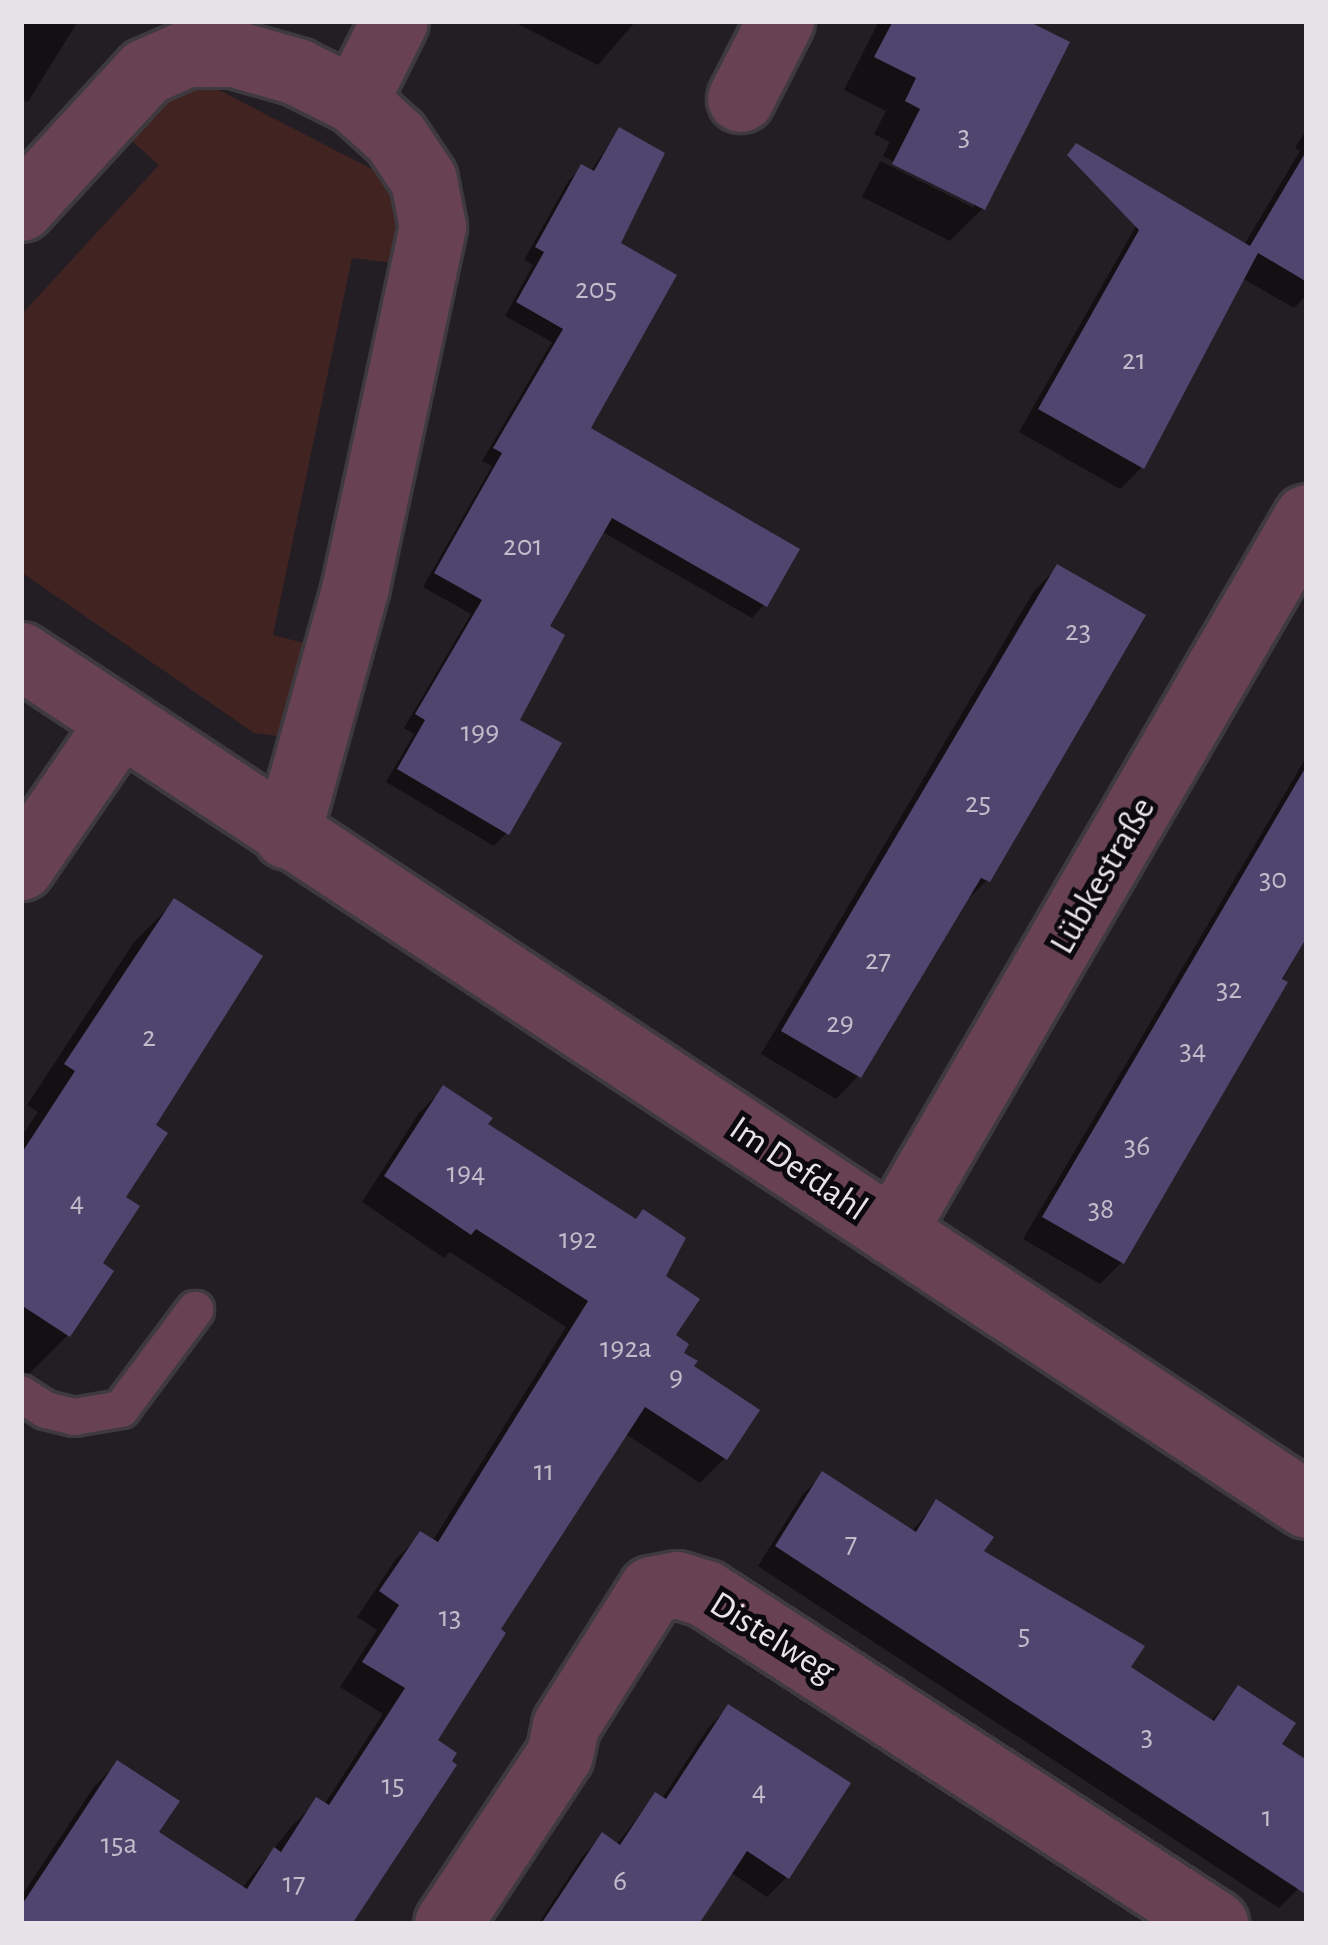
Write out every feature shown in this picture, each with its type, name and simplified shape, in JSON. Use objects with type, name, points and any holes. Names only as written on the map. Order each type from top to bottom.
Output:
[{"type":"street","points":[[355,100],[395,21]]},
{"type":"street","points":[[741,99],[781,21]]},
{"type":"street","points":[[21,208],[146,72],[187,53],[234,54],[297,72],[355,100],[396,138],[424,180],[433,227],[356,587],[287,836]]},
{"type":"street","name":"Lübkestraße","points":[[893,1232],[1307,518]]},
{"type":"street","name":"Im Defdahl","points":[[21,656],[287,836],[1307,1505]]},
{"type":"street","points":[[21,866],[119,723]]},
{"type":"street","name":"Distelweg","points":[[448,1924],[560,1755],[566,1726],[652,1591],[677,1585],[706,1594],[1215,1924]]},
{"type":"lane","points":[[21,1394],[46,1410],[74,1417],[121,1409],[151,1377],[195,1310]]},
{"type":"shaded area","points":[[180,87],[215,88],[395,181],[405,199],[401,264],[352,258],[273,635],[319,647],[299,707],[278,736],[254,733],[21,572],[21,315],[159,165],[123,133]]},
{"type":"building","points":[[893,21],[1028,21],[1070,42],[985,210],[892,164],[920,109],[905,101],[916,78],[874,57]]},
{"type":"building","points":[[619,127],[665,153],[621,243],[677,275],[591,428],[800,549],[767,607],[612,518],[550,626],[565,635],[520,720],[562,743],[509,835],[397,769],[425,720],[415,714],[482,600],[434,573],[502,453],[493,448],[563,329],[516,302],[544,252],[535,247],[581,164],[594,171]]},
{"type":"building","points":[[1076,143],[1250,246],[1307,150],[1307,282],[1258,253],[1144,469],[1038,409],[1139,230],[1067,155]]},
{"type":"building","points":[[1057,564],[1146,615],[990,882],[981,878],[861,1078],[781,1031]]},
{"type":"building","points":[[1307,765],[1307,937],[1282,979],[1288,982],[1124,1264],[1042,1217]]},
{"type":"building","points":[[174,898],[263,956],[156,1125],[168,1133],[126,1197],[140,1206],[103,1263],[114,1271],[70,1337],[21,1305],[21,1154],[75,1071],[64,1064]]},
{"type":"building","points":[[443,1085],[493,1118],[488,1124],[636,1219],[643,1209],[686,1238],[666,1276],[700,1299],[676,1335],[689,1344],[684,1353],[698,1361],[694,1366],[760,1410],[727,1460],[645,1407],[501,1629],[506,1633],[438,1740],[457,1753],[452,1761],[457,1765],[352,1924],[21,1924],[21,1906],[117,1760],[180,1801],[159,1832],[247,1889],[274,1847],[281,1852],[316,1797],[329,1805],[405,1688],[362,1662],[399,1605],[379,1591],[420,1531],[438,1542],[588,1301],[476,1229],[471,1235],[384,1176]]},
{"type":"building","points":[[822,1471],[916,1532],[936,1499],[994,1537],[984,1551],[1145,1646],[1131,1667],[1214,1721],[1238,1685],[1296,1723],[1282,1744],[1307,1760],[1307,1895],[775,1546]]},
{"type":"building","points":[[728,1704],[851,1783],[789,1879],[747,1851],[699,1924],[541,1924],[602,1832],[620,1845],[655,1792],[666,1799]]}]
